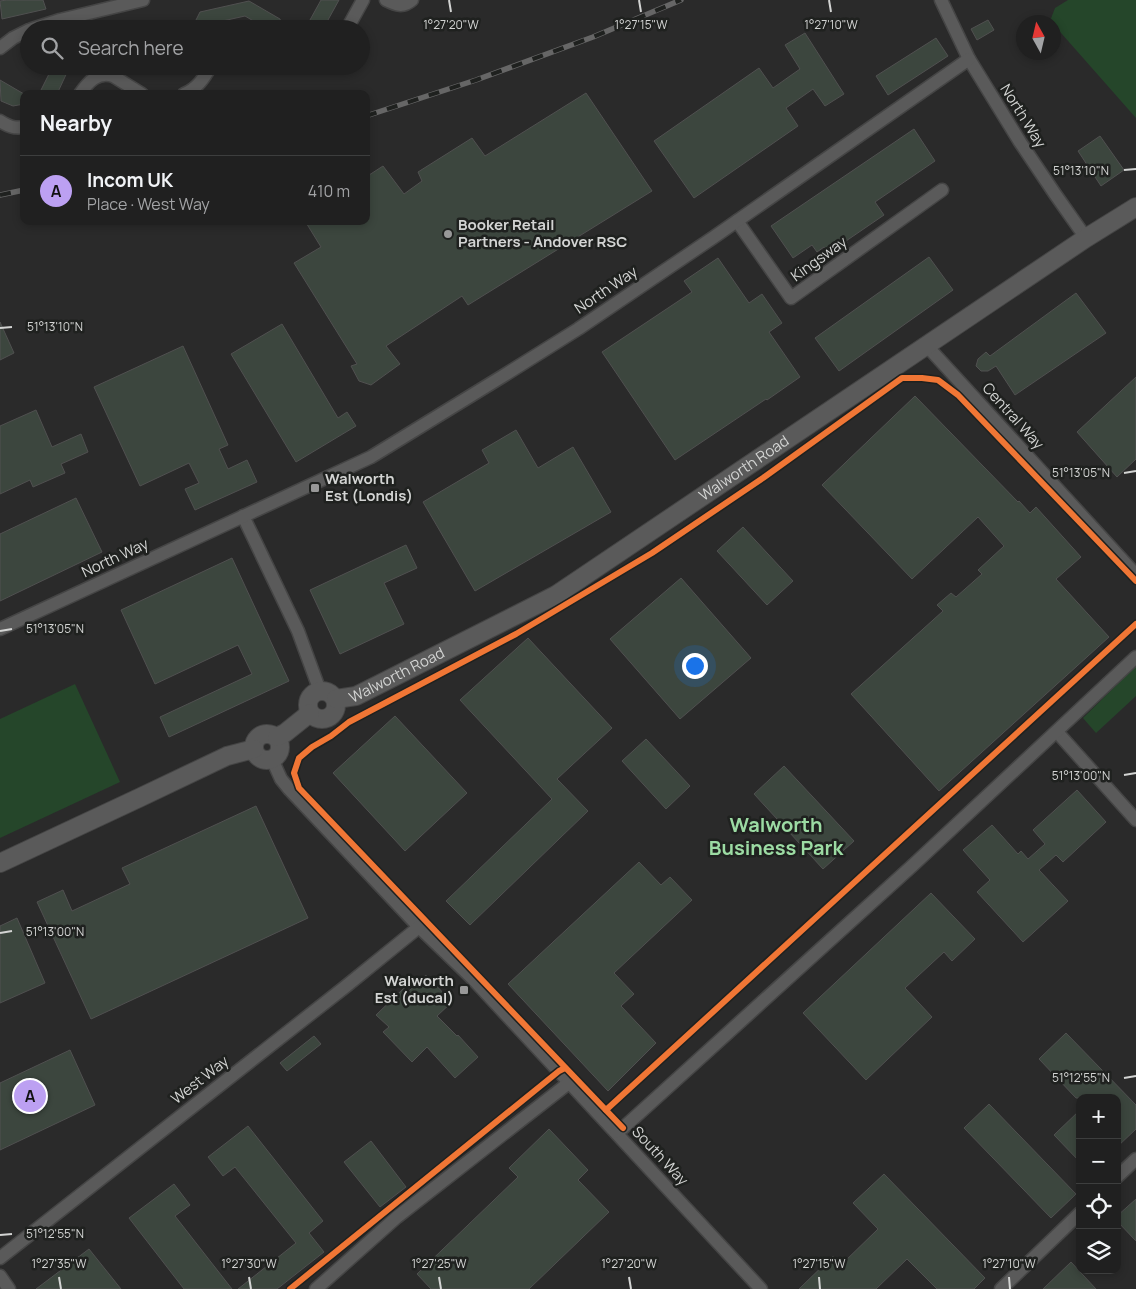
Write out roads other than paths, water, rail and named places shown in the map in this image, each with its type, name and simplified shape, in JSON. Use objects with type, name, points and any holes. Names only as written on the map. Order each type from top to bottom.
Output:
[{"type":"street","points":[[60,20],[144,0]]},
{"type":"street","points":[[352,20],[363,0]]},
{"type":"street","points":[[386,0],[398,5],[406,4],[412,0]]},
{"type":"street","name":"North Way","points":[[941,0],[969,59],[1020,142],[1086,238]]},
{"type":"street","points":[[0,48],[20,34]]},
{"type":"street","name":"North Way","points":[[0,629],[371,457],[578,329],[969,59]]},
{"type":"street","points":[[83,90],[90,80],[102,75]]},
{"type":"street","points":[[108,75],[113,76],[136,90]]},
{"type":"street","points":[[191,90],[196,87],[205,75]]},
{"type":"street","points":[[0,121],[9,127],[20,128]]},
{"type":"street","name":"Kingsway","points":[[737,220],[791,298],[942,190]]},
{"type":"street","name":"Walworth Road","points":[[336,699],[356,696],[556,595],[1086,238],[1136,207]]},
{"type":"street","name":"Central Way","points":[[926,346],[1136,575]]},
{"type":"street","points":[[243,516],[298,631],[320,691],[315,693],[309,700],[310,713],[295,726],[277,737]]},
{"type":"street","points":[[616,1132],[904,873],[1136,657]]},
{"type":"street","name":"Walworth Road","points":[[310,713],[318,719],[327,719],[332,717],[336,709],[336,699],[329,692],[320,691]]},
{"type":"street","points":[[1057,732],[1136,820]]},
{"type":"street","points":[[263,734],[272,734],[277,737],[280,750],[272,759],[267,760],[259,757],[254,748],[256,740],[263,734]]},
{"type":"street","points":[[0,862],[227,756],[254,748]]},
{"type":"street","name":"South Way","points":[[272,759],[281,778],[289,789],[419,927],[472,978],[762,1289]]},
{"type":"street","name":"West Way","points":[[0,1258],[419,927]]},
{"type":"street","points":[[316,1289],[397,1217],[570,1082]]},
{"type":"street","points":[[1121,1173],[1136,1159]]},
{"type":"street","points":[[1001,1289],[1076,1217]]},
{"type":"street","points":[[0,1276],[9,1289]]},
{"type":"railway","points":[[370,115],[476,80],[593,37],[681,0]]},
{"type":"railway","points":[[0,195],[20,191]]},
{"type":"place","name":"Booker Retail Partners - Andover RSC","points":[[448,234]]},
{"type":"place","name":"Walworth Est (Londis)","points":[[315,488]]},
{"type":"place","name":"Walworth Est (ducal)","points":[[464,990]]},
{"type":"place","name":"Incom UK","points":[[30,1096]]},
{"type":"district","name":"Walworth Business Park","points":[[776,836]]}]
